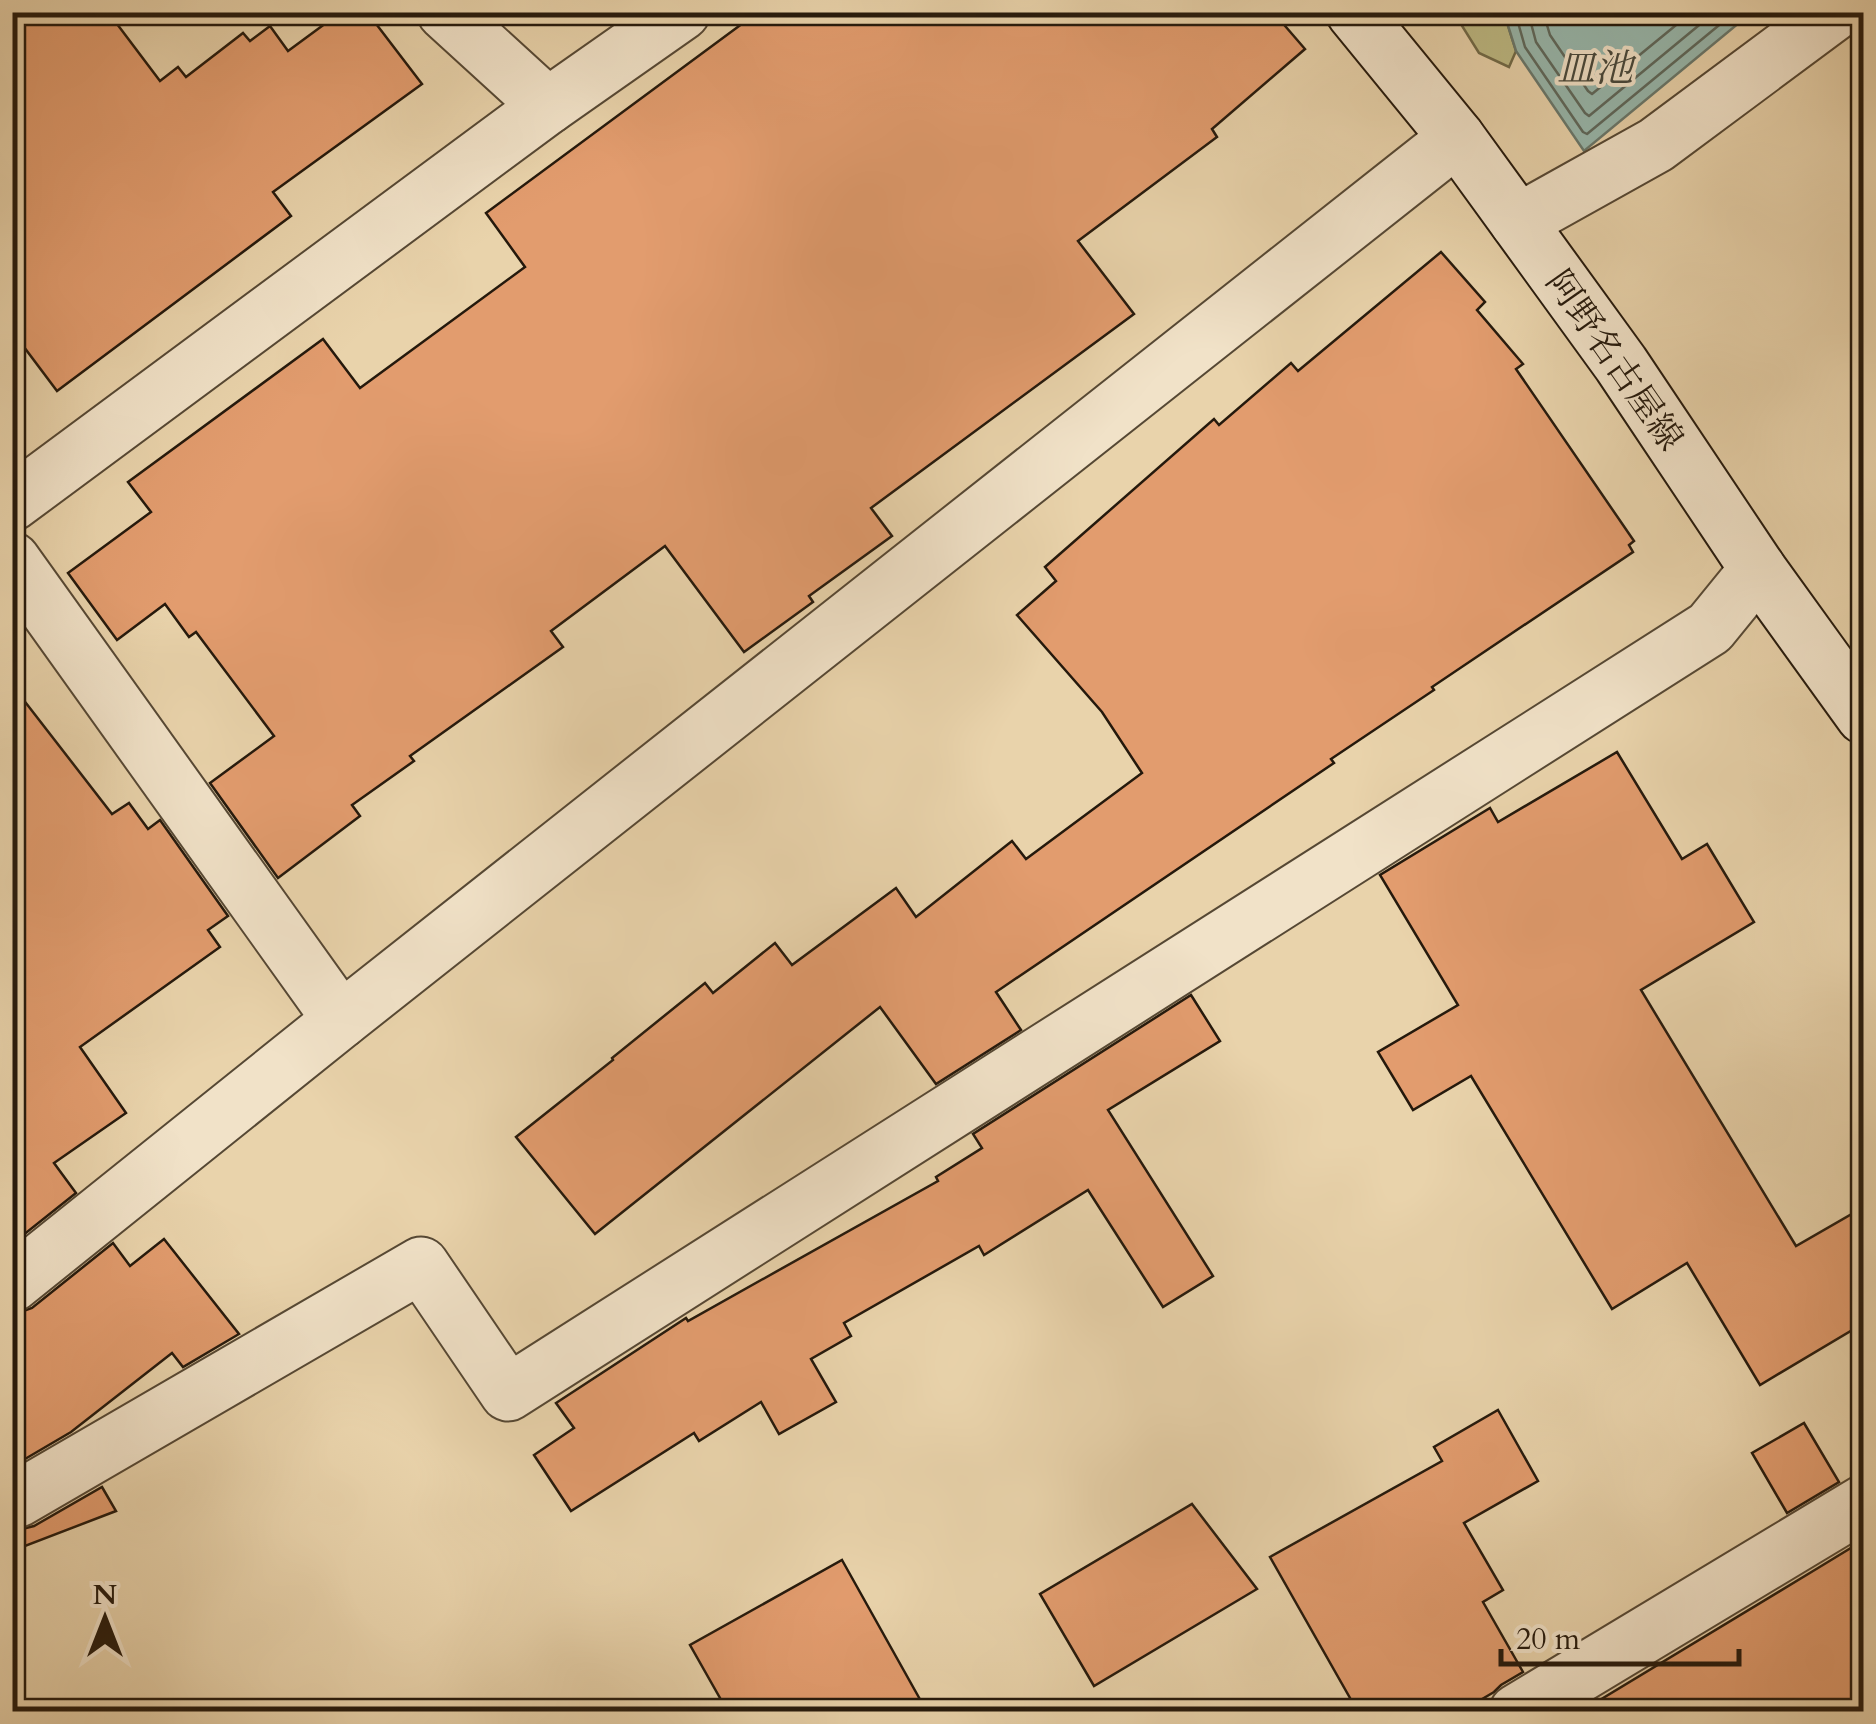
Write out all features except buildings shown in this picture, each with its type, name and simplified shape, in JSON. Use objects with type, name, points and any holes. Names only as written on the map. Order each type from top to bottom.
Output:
[{"type":"street","points":[[444,12],[548,106]]},
{"type":"street","points":[[12,503],[548,106],[682,12]]},
{"type":"street","name":"阿野名古屋線","points":[[1354,12],[1457,138],[1622,364],[1758,569],[1864,716]]},
{"type":"street","points":[[1518,222],[1656,144],[1835,12]]},
{"type":"street","points":[[12,1284],[1457,138]]},
{"type":"street","points":[[12,560],[341,1020]]},
{"type":"street","points":[[12,1487],[18,1499],[421,1265],[508,1393],[1710,628],[1758,569]]},
{"type":"street","points":[[1517,1712],[1864,1504]]},
{"type":"shaded area","points":[[1454,13],[1504,13],[1516,51],[1509,67],[1479,53]]},
{"type":"water","name":"皿池","points":[[1504,12],[1751,13],[1584,151],[1516,51]]}]
